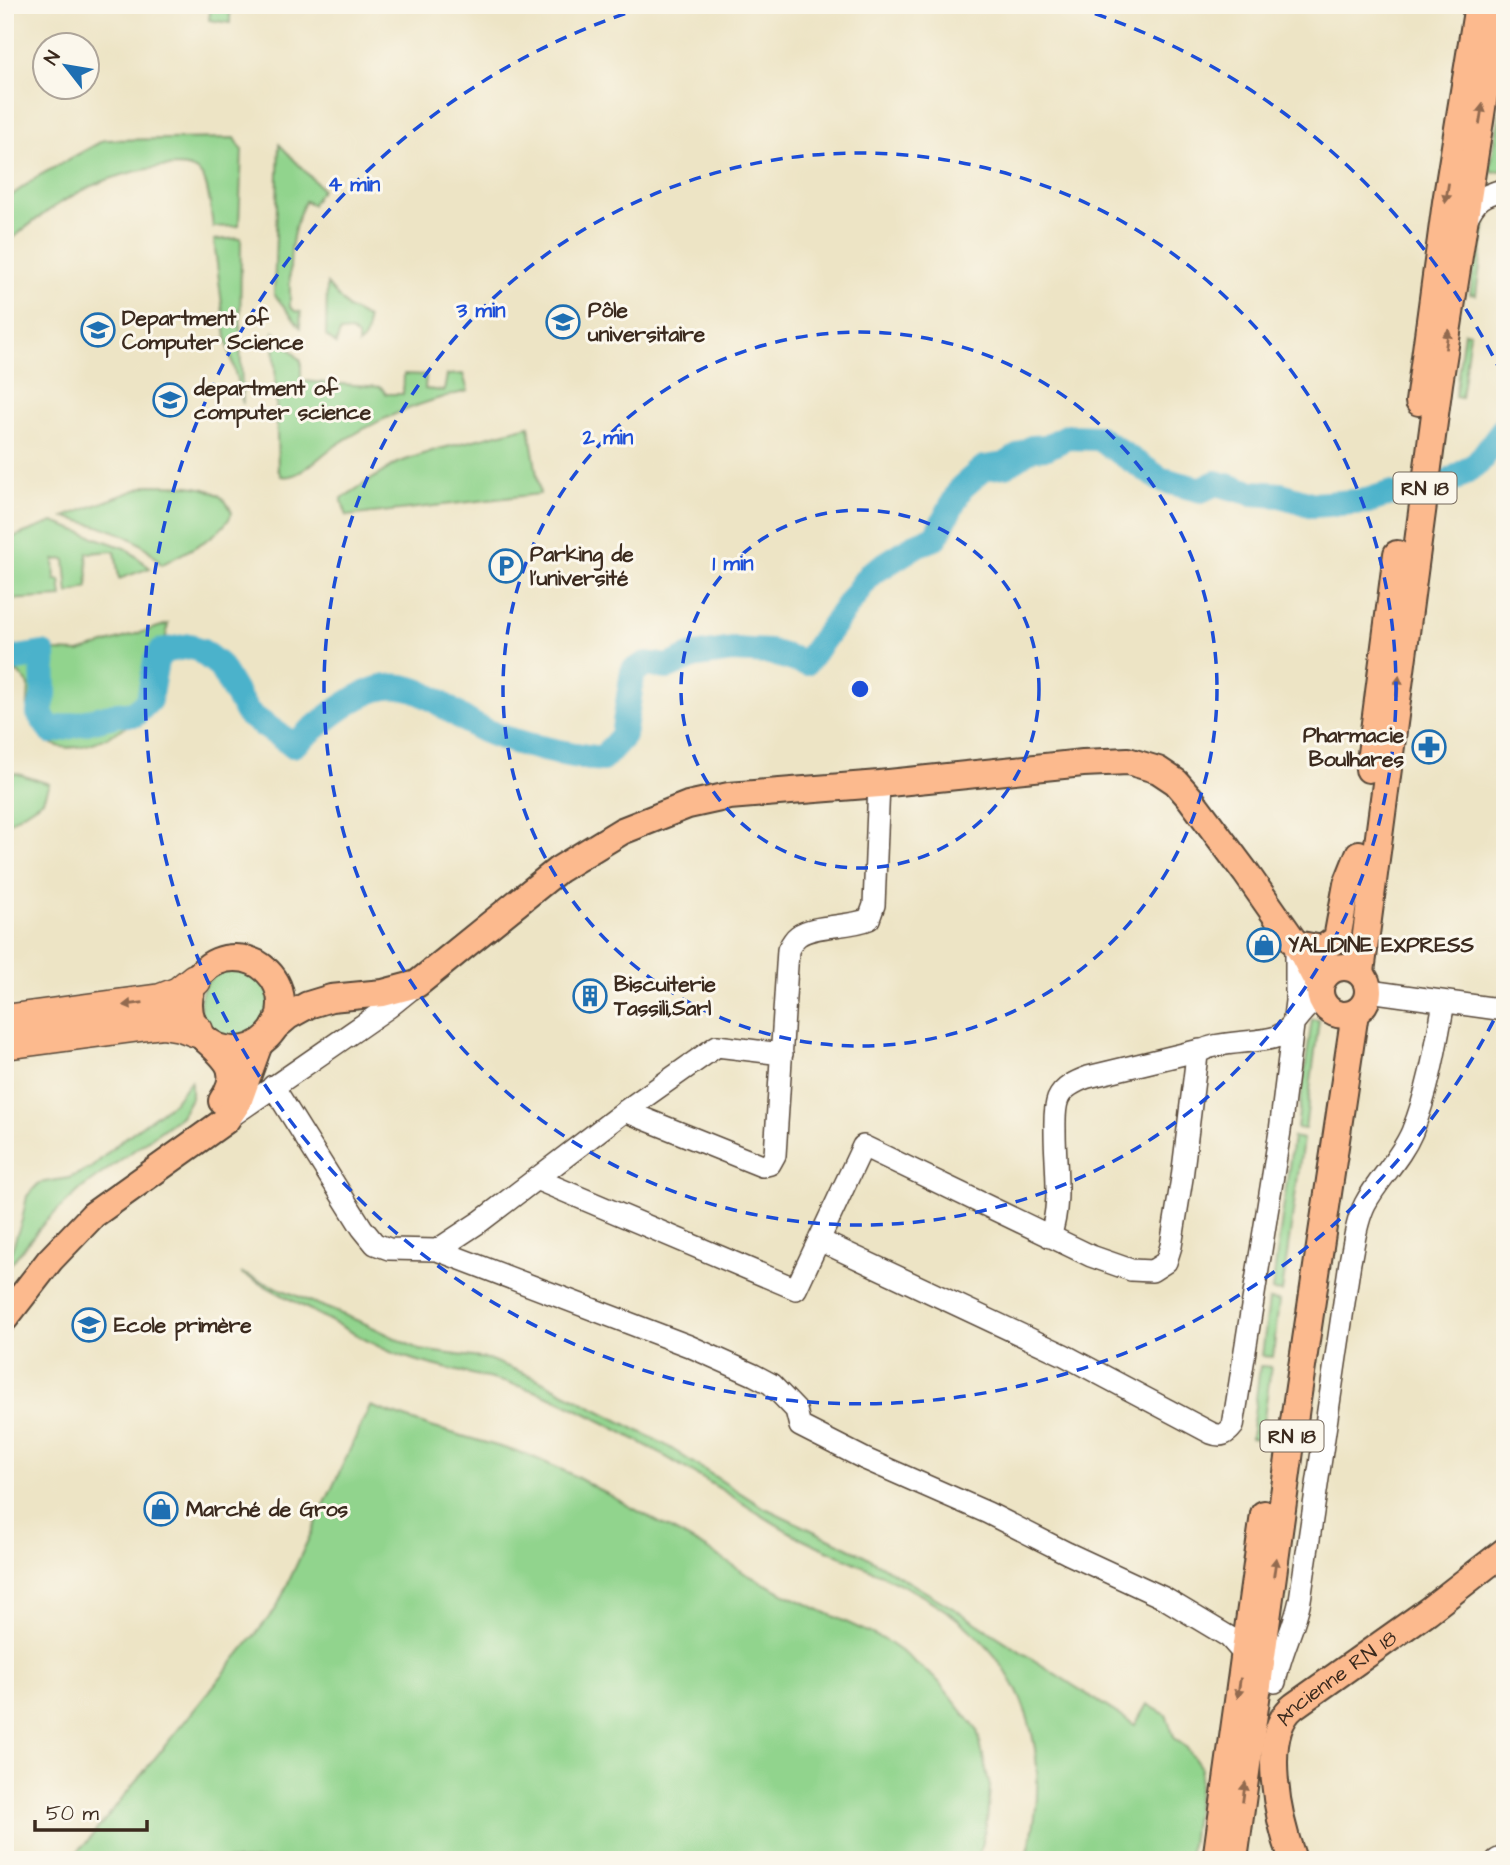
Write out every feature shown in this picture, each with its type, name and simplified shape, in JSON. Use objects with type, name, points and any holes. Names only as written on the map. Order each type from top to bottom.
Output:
[{"type":"highway","points":[[5,1021],[161,1000],[179,993],[195,980]]},
{"type":"highway","points":[[5,1043],[163,1022],[181,1025],[201,1035]]},
{"type":"main road","name":"RN 18","points":[[1216,1860],[1296,1407],[1383,651],[1446,202],[1478,5]]},
{"type":"main road","name":"RN 18","points":[[1234,1860],[1254,1651],[1249,1616],[1343,989],[1412,581],[1498,5]]},
{"type":"main road","points":[[201,1035],[214,1046],[236,1051],[267,1035],[288,1016],[308,1005],[331,998],[383,993],[417,984],[558,870],[622,831],[688,805],[729,796],[1128,761],[1158,770],[1176,782],[1240,863],[1299,948],[1343,989]]},
{"type":"main road","points":[[1299,948],[1322,948],[1337,939],[1347,884],[1359,853]]},
{"type":"main road","points":[[5,1295],[62,1226],[86,1203],[218,1107],[228,1092],[233,1079],[226,1058],[201,1035],[192,1022],[188,1002],[195,980],[202,971],[222,959],[234,957],[256,963],[311,994],[331,998]]},
{"type":"main road","points":[[5,1318],[79,1227],[115,1198],[226,1120],[238,1102],[267,1035],[280,1013],[281,998],[277,984],[268,972],[256,963]]},
{"type":"main road","name":"Ancienne RN 18","points":[[1293,1860],[1286,1840],[1275,1766],[1275,1742],[1281,1719],[1294,1706],[1428,1611],[1505,1551]]},
{"type":"main road","points":[[1254,1651],[1275,1682],[1281,1719]]},
{"type":"street","points":[[1473,168],[1480,181],[1492,188],[1505,189]]},
{"type":"street","points":[[1464,225],[1474,203],[1484,196],[1505,189]]},
{"type":"street","points":[[625,1111],[762,1166],[770,1164],[775,1155],[788,950],[797,937],[814,930],[855,925],[869,919],[874,905],[879,784]]},
{"type":"street","points":[[819,1240],[1064,1355],[1211,1433],[1223,1436],[1233,1426],[1280,1131],[1294,1021],[1299,948]]},
{"type":"street","points":[[226,1120],[389,1007],[417,984]]},
{"type":"street","points":[[1050,1237],[1058,1194],[1055,1113],[1058,1099],[1065,1089],[1075,1082],[1200,1050],[1277,1037],[1287,1031],[1308,1004],[1343,989],[1505,1010]]},
{"type":"street","points":[[1275,1682],[1278,1663],[1295,1622],[1300,1600],[1350,1262],[1360,1214],[1398,1159],[1411,1134],[1430,1076],[1444,1002]]},
{"type":"street","points":[[437,1250],[481,1221],[625,1111],[717,1046],[782,1054]]},
{"type":"street","points":[[536,1179],[796,1289],[863,1146],[1091,1256],[1131,1270],[1152,1271],[1166,1262],[1171,1246],[1194,1070],[1200,1050]]},
{"type":"street","points":[[273,1086],[362,1227],[376,1244],[390,1249],[437,1250],[689,1346],[754,1375],[771,1384],[796,1410],[800,1426],[865,1460],[988,1513],[1164,1598],[1220,1631],[1238,1645],[1254,1651]]},
{"type":"street","points":[[1220,1631],[1236,1630],[1249,1616]]},
{"type":"street","points":[[1497,1860],[1505,1856]]},
{"type":"green space","points":[[211,5],[230,5],[230,23],[209,20]]},
{"type":"green space","points":[[1505,85],[1505,170],[1493,172],[1490,169]]},
{"type":"green space","points":[[235,138],[242,150],[239,226],[213,227],[206,184],[197,171],[182,166],[161,167],[116,177],[77,193],[41,216],[5,245],[5,200],[40,175],[104,140]]},
{"type":"green space","points":[[279,144],[322,189],[312,205],[305,201],[292,240],[290,307],[301,312],[300,327],[274,294]]},
{"type":"green space","points":[[1486,221],[1476,295],[1470,294],[1479,226]]},
{"type":"green space","points":[[241,238],[240,346],[243,404],[226,337],[214,240]]},
{"type":"green space","points":[[327,284],[348,308],[367,318],[366,336],[358,345],[358,337],[351,331],[340,332],[336,344],[326,336]]},
{"type":"green space","points":[[274,332],[301,361],[301,381],[381,387],[386,394],[403,394],[404,374],[426,375],[425,389],[444,391],[447,375],[463,374],[468,391],[415,406],[380,421],[347,438],[295,475],[281,476],[278,469]]},
{"type":"green space","points":[[1464,332],[1470,333],[1461,398],[1455,397]]},
{"type":"green space","points":[[529,426],[540,494],[347,516],[341,499],[397,463],[435,450]]},
{"type":"green space","points":[[149,485],[208,490],[226,502],[232,513],[220,530],[211,537],[161,565],[142,545],[118,532],[64,517]]},
{"type":"green space","points":[[53,522],[127,549],[150,568],[119,579],[115,551],[87,553],[88,587],[68,594],[65,559],[54,560],[55,580],[60,580],[62,597],[5,600],[5,540]]},
{"type":"green space","points":[[168,624],[155,707],[97,742],[80,747],[64,747],[50,743],[29,716],[29,685],[18,672],[5,675],[5,649],[79,652]]},
{"type":"green space","points":[[15,773],[49,784],[43,800],[5,825],[5,777]]},
{"type":"green space","points":[[235,969],[260,979],[270,1004],[260,1029],[235,1039],[210,1029],[200,1004],[210,979]]},
{"type":"green space","points":[[1312,1019],[1319,1020],[1305,1129],[1297,1128]]},
{"type":"green space","points":[[191,1080],[191,1098],[181,1116],[82,1188],[44,1223],[5,1271],[5,1261],[10,1255],[22,1220],[27,1196],[39,1183],[69,1178],[91,1168],[121,1141],[174,1102]]},
{"type":"green space","points":[[1293,1137],[1303,1139],[1282,1292],[1272,1291]]},
{"type":"green space","points":[[241,1273],[366,1324],[420,1350],[488,1359],[536,1378],[664,1444],[761,1506],[862,1554],[956,1610],[1135,1725],[1147,1704],[1166,1715],[1175,1739],[1186,1747],[1201,1768],[1189,1860],[1026,1860],[1036,1806],[1037,1780],[1031,1728],[1011,1679],[995,1656],[953,1615],[903,1585],[786,1530],[663,1455],[583,1412],[522,1387],[393,1353]]},
{"type":"green space","points":[[1269,1300],[1279,1301],[1273,1357],[1262,1356]]},
{"type":"green space","points":[[1260,1366],[1271,1367],[1261,1440],[1251,1438]]},
{"type":"green space","points":[[370,1406],[528,1455],[569,1473],[707,1549],[746,1574],[883,1639],[910,1658],[938,1681],[977,1730],[990,1787],[987,1820],[978,1860],[69,1860],[86,1843],[276,1609]]},
{"type":"waterway","points":[[1443,486],[1478,463],[1505,427]]},
{"type":"waterway","points":[[201,651],[219,665],[248,714],[293,745],[354,699],[392,686],[420,692],[483,730],[510,740],[602,759],[623,736],[633,671],[646,664],[668,667],[693,656],[732,650],[770,652],[806,663],[870,574],[918,544],[935,538],[961,488],[984,468],[1005,465],[1032,448],[1047,447],[1067,437],[1099,438],[1160,479],[1201,490],[1216,483],[1252,493],[1281,495],[1313,505],[1367,501],[1389,494]]},
{"type":"waterway","points":[[5,660],[43,654],[44,695],[39,713],[51,731],[118,714],[135,714],[149,700],[156,661],[162,651],[190,646]]},
{"type":"place","name":"Pôle universitaire","points":[[563,322]]},
{"type":"place","name":"Department of Computer Science","points":[[98,330]]},
{"type":"place","name":"department of computer science","points":[[170,400]]},
{"type":"place","name":"Parking de l'université","points":[[506,566]]},
{"type":"place","name":"Pharmacie Boulhares","points":[[1429,747]]},
{"type":"place","name":"YALIDINE EXPRESS","points":[[1264,945]]},
{"type":"place","name":"Biscuiterie Tassili,Sarl","points":[[590,996]]},
{"type":"place","name":"Ecole primère","points":[[89,1325]]},
{"type":"place","name":"Marché de Gros","points":[[161,1509]]}]
